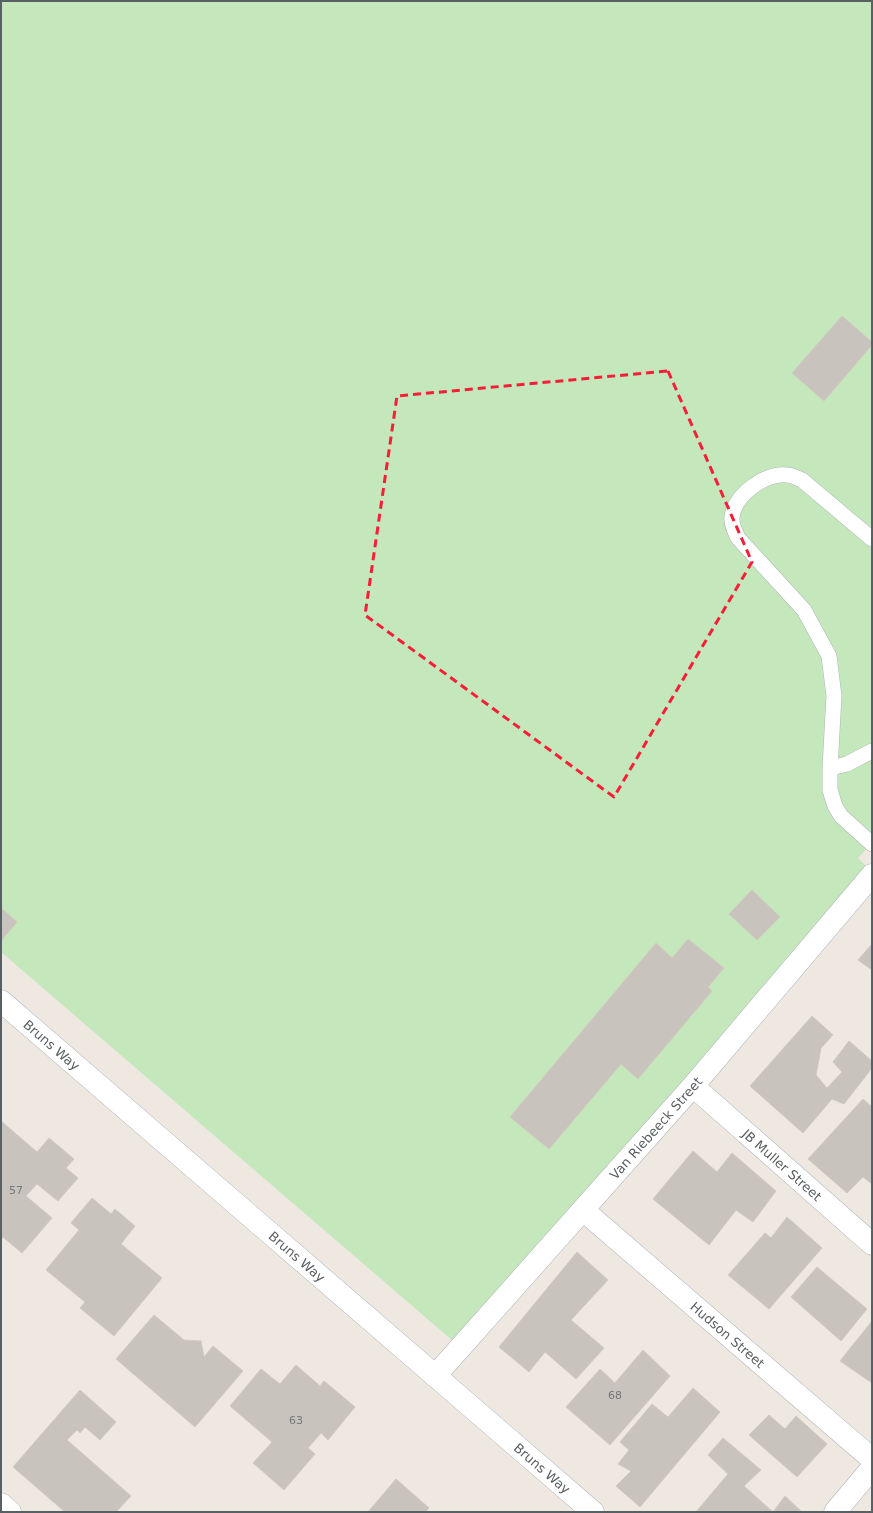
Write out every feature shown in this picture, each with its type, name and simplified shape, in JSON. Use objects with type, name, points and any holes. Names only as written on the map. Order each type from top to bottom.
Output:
[{"type":"street","name":"Van Riebeeck Street","points":[[435,1376],[693,1086],[872,876]]},
{"type":"street","name":"Bruns Way","points":[[1,1001],[593,1512]]},
{"type":"street","name":"JB Muller Street","points":[[693,1086],[872,1244]]},
{"type":"street","name":"Hudson Street","points":[[583,1210],[872,1459]]},
{"type":"street","points":[[834,1512],[872,1468]]},
{"type":"street","points":[[1,1504],[10,1512]]},
{"type":"lane","points":[[872,539],[802,480],[790,474],[781,474],[767,478],[747,492],[736,505],[732,518],[733,526],[738,538],[804,610],[828,656],[834,696],[830,790],[835,806],[841,816],[872,844]]},
{"type":"lane","points":[[830,768],[847,764],[872,752]]},
{"type":"highlighted area","points":[[668,371],[752,562],[614,797],[365,615],[397,396]]},
{"type":"green space","points":[[1,1],[872,1],[872,843],[858,858],[871,871],[460,1347],[1,952]]},
{"type":"building","points":[[842,316],[872,342],[872,345],[824,401],[792,373]]},
{"type":"building","points":[[752,890],[780,917],[757,940],[729,914]]},
{"type":"building","points":[[1,908],[17,922],[1,941]]},
{"type":"building","points":[[688,939],[724,968],[708,987],[712,991],[638,1079],[621,1064],[549,1149],[510,1117],[656,943],[672,958]]},
{"type":"building","points":[[872,944],[872,970],[858,960]]},
{"type":"building","points":[[812,1016],[833,1035],[821,1048],[816,1075],[827,1088],[842,1072],[833,1062],[849,1041],[872,1061],[872,1068],[844,1104],[832,1099],[803,1133],[750,1086]]},
{"type":"building","points":[[863,1099],[872,1107],[872,1184],[863,1177],[847,1193],[808,1159]]},
{"type":"building","points":[[1,1121],[37,1152],[49,1138],[74,1159],[66,1168],[78,1178],[58,1201],[37,1184],[26,1196],[52,1218],[22,1253],[3,1237],[1,1240]]},
{"type":"building","points":[[693,1151],[717,1172],[732,1153],[776,1191],[753,1222],[736,1210],[709,1245],[653,1199]]},
{"type":"building","points":[[92,1198],[111,1214],[115,1209],[135,1226],[121,1244],[162,1278],[114,1336],[80,1308],[85,1302],[46,1270],[79,1230],[71,1223]]},
{"type":"building","points":[[787,1217],[822,1248],[769,1309],[728,1275],[765,1233],[771,1238]]},
{"type":"building","points":[[577,1252],[608,1280],[571,1320],[604,1348],[576,1379],[545,1352],[529,1372],[499,1347]]},
{"type":"building","points":[[817,1267],[867,1309],[841,1341],[791,1297]]},
{"type":"building","points":[[154,1315],[184,1340],[201,1341],[204,1357],[213,1346],[243,1371],[195,1427],[116,1359]]},
{"type":"building","points":[[872,1321],[872,1383],[840,1361]]},
{"type":"building","points":[[643,1350],[670,1376],[610,1445],[566,1407],[600,1369],[615,1383]]},
{"type":"building","points":[[296,1365],[320,1386],[324,1381],[355,1407],[328,1440],[321,1433],[308,1448],[315,1454],[284,1490],[253,1463],[272,1442],[230,1406],[261,1369],[280,1384]]},
{"type":"building","points":[[693,1388],[720,1412],[640,1507],[616,1486],[631,1471],[618,1464],[629,1450],[620,1442],[652,1404],[668,1417]]},
{"type":"building","points":[[80,1390],[116,1422],[100,1440],[85,1427],[80,1433],[77,1430],[67,1440],[131,1496],[116,1512],[65,1512],[13,1467]]},
{"type":"building","points":[[769,1415],[785,1429],[796,1416],[827,1444],[797,1477],[749,1435]]},
{"type":"building","points":[[723,1438],[761,1470],[744,1486],[773,1512],[696,1512],[728,1474],[708,1455]]},
{"type":"building","points":[[396,1479],[429,1508],[425,1512],[368,1512]]},
{"type":"building","points":[[785,1496],[802,1512],[773,1512]]}]
